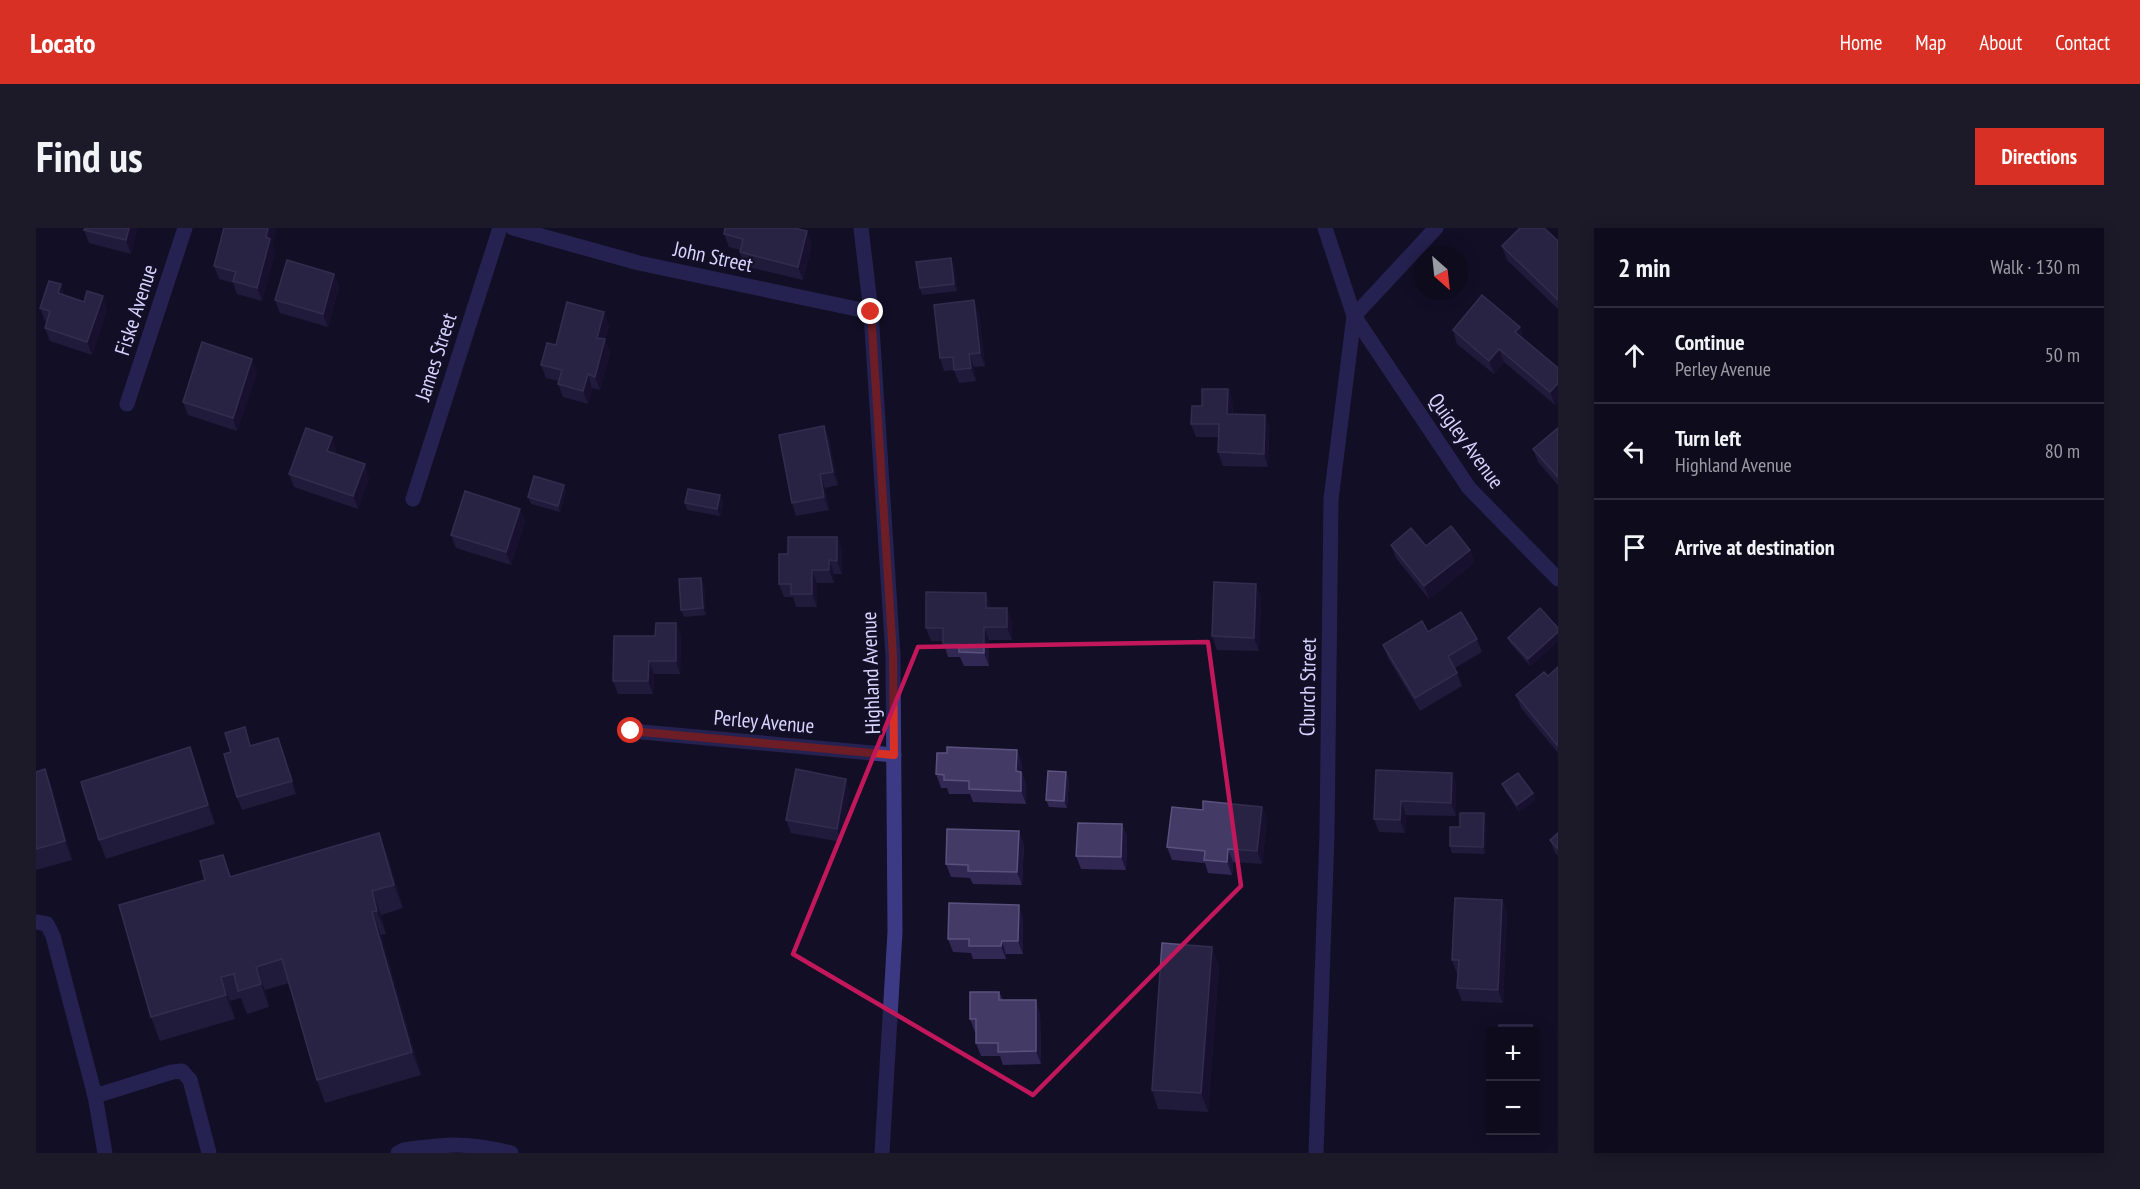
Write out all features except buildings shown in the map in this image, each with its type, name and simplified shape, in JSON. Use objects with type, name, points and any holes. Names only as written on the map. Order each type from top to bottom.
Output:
[{"type":"street","name":"Fiske Avenue","points":[[127,404],[185,228]]},
{"type":"street","name":"James Street","points":[[413,499],[500,228]]},
{"type":"street","name":"John Street","points":[[513,228],[639,263],[871,312]]},
{"type":"street","name":"Highland Avenue","points":[[861,228],[871,312],[893,656],[895,932],[882,1153]]},
{"type":"street","name":"Church Street","points":[[1316,1153],[1327,834],[1331,499],[1354,316],[1325,228]]},
{"type":"street","points":[[1354,316],[1436,228]]},
{"type":"street","name":"Quigley Avenue","points":[[1354,316],[1469,488],[1558,579]]},
{"type":"street","name":"Perley Avenue","points":[[631,731],[894,755]]},
{"type":"street","points":[[36,922],[47,924],[53,936],[95,1095],[105,1153]]},
{"type":"street","points":[[95,1095],[182,1071],[190,1080],[209,1153]]},
{"type":"street","points":[[398,1153],[404,1150],[454,1144],[482,1146],[511,1153]]},
{"type":"highlighted area","points":[[1208,642],[1241,886],[1033,1095],[793,954],[918,647]]},
{"type":"route","points":[[631,731],[894,755],[893,656],[871,312]]}]
